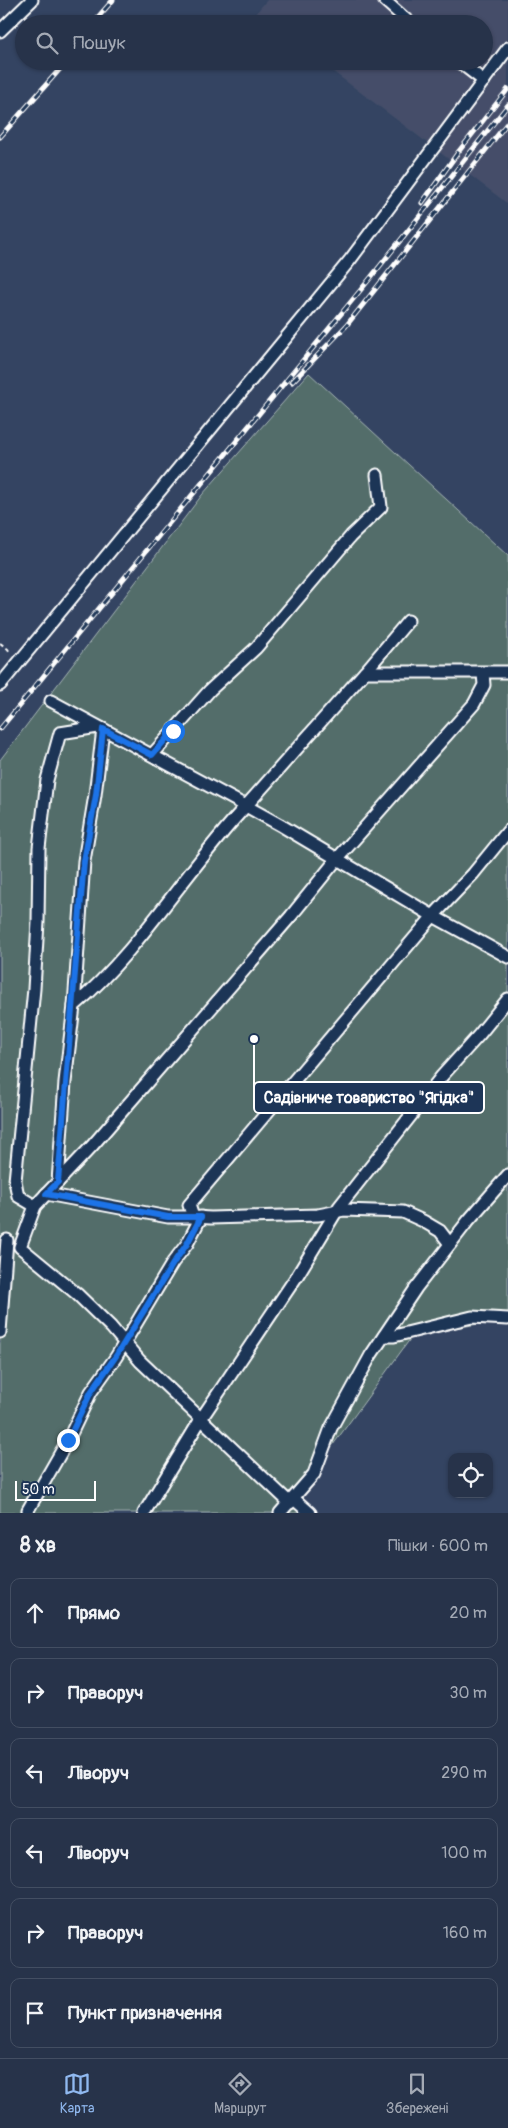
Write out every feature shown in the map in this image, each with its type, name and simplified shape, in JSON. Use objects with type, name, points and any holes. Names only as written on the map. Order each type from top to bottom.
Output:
[{"type":"street","points":[[17,15],[32,0]]},
{"type":"street","points":[[384,0],[401,15]]},
{"type":"street","points":[[0,31],[15,16]]},
{"type":"street","points":[[493,69],[508,48]]},
{"type":"street","points":[[470,70],[484,81]]},
{"type":"street","points":[[0,685],[350,260],[492,70]]},
{"type":"street","points":[[152,755],[210,690],[256,648],[351,536],[381,507],[377,475]]},
{"type":"street","points":[[74,1006],[135,941],[219,835],[365,672],[408,621]]},
{"type":"street","points":[[365,672],[508,672]]},
{"type":"street","points":[[20,1247],[35,1206],[92,1146],[337,859],[474,704],[484,685],[483,673]]},
{"type":"street","points":[[51,701],[246,806],[433,916],[508,957]]},
{"type":"street","points":[[58,1182],[65,1082],[74,1006],[84,861],[96,795],[101,728]]},
{"type":"street","points":[[35,1206],[18,1196],[15,1181],[34,989],[38,922],[39,848],[47,780],[60,733],[101,728]]},
{"type":"street","points":[[197,1217],[189,1205],[405,952],[433,916],[473,874],[508,831]]},
{"type":"street","points":[[144,1513],[201,1419],[297,1276],[339,1207],[442,1076],[479,1036],[508,999]]},
{"type":"street","points":[[280,1513],[314,1474],[331,1428],[371,1355],[416,1288],[508,1175]]},
{"type":"street","points":[[46,1194],[168,1217],[318,1215],[344,1210],[403,1212],[424,1221],[440,1231],[450,1244]]},
{"type":"street","points":[[28,1510],[68,1440],[91,1392],[187,1244],[197,1217]]},
{"type":"street","points":[[0,1332],[4,1238],[20,1247],[77,1294],[111,1327],[140,1361],[201,1419],[292,1501],[310,1513]]},
{"type":"street","points":[[384,1336],[394,1336],[472,1317],[508,1318]]},
{"type":"path","points":[[0,643],[8,649],[16,666]]},
{"type":"shaded area","points":[[267,0],[508,0],[508,204],[331,70],[493,70],[493,15],[259,15],[256,13]]},
{"type":"green space","points":[[309,373],[508,556],[508,1319],[413,1335],[298,1493],[310,1513],[0,1513],[0,760],[202,495]]},
{"type":"railway","points":[[100,15],[113,0]]},
{"type":"railway","points":[[0,137],[59,70]]},
{"type":"railway","points":[[422,203],[459,151],[508,89]]},
{"type":"railway","points":[[0,729],[368,281],[508,105]]},
{"type":"railway","points":[[292,382],[346,326],[508,122]]},
{"type":"place","name":"Садівниче товариство \"Ягідка\"","points":[[254,1039]]},
{"type":"route","points":[[68,1440],[91,1392],[187,1244],[201,1217],[168,1217],[46,1194],[58,1182],[65,1082],[74,1006],[84,861],[96,795],[103,729],[152,755],[173,731]]}]
